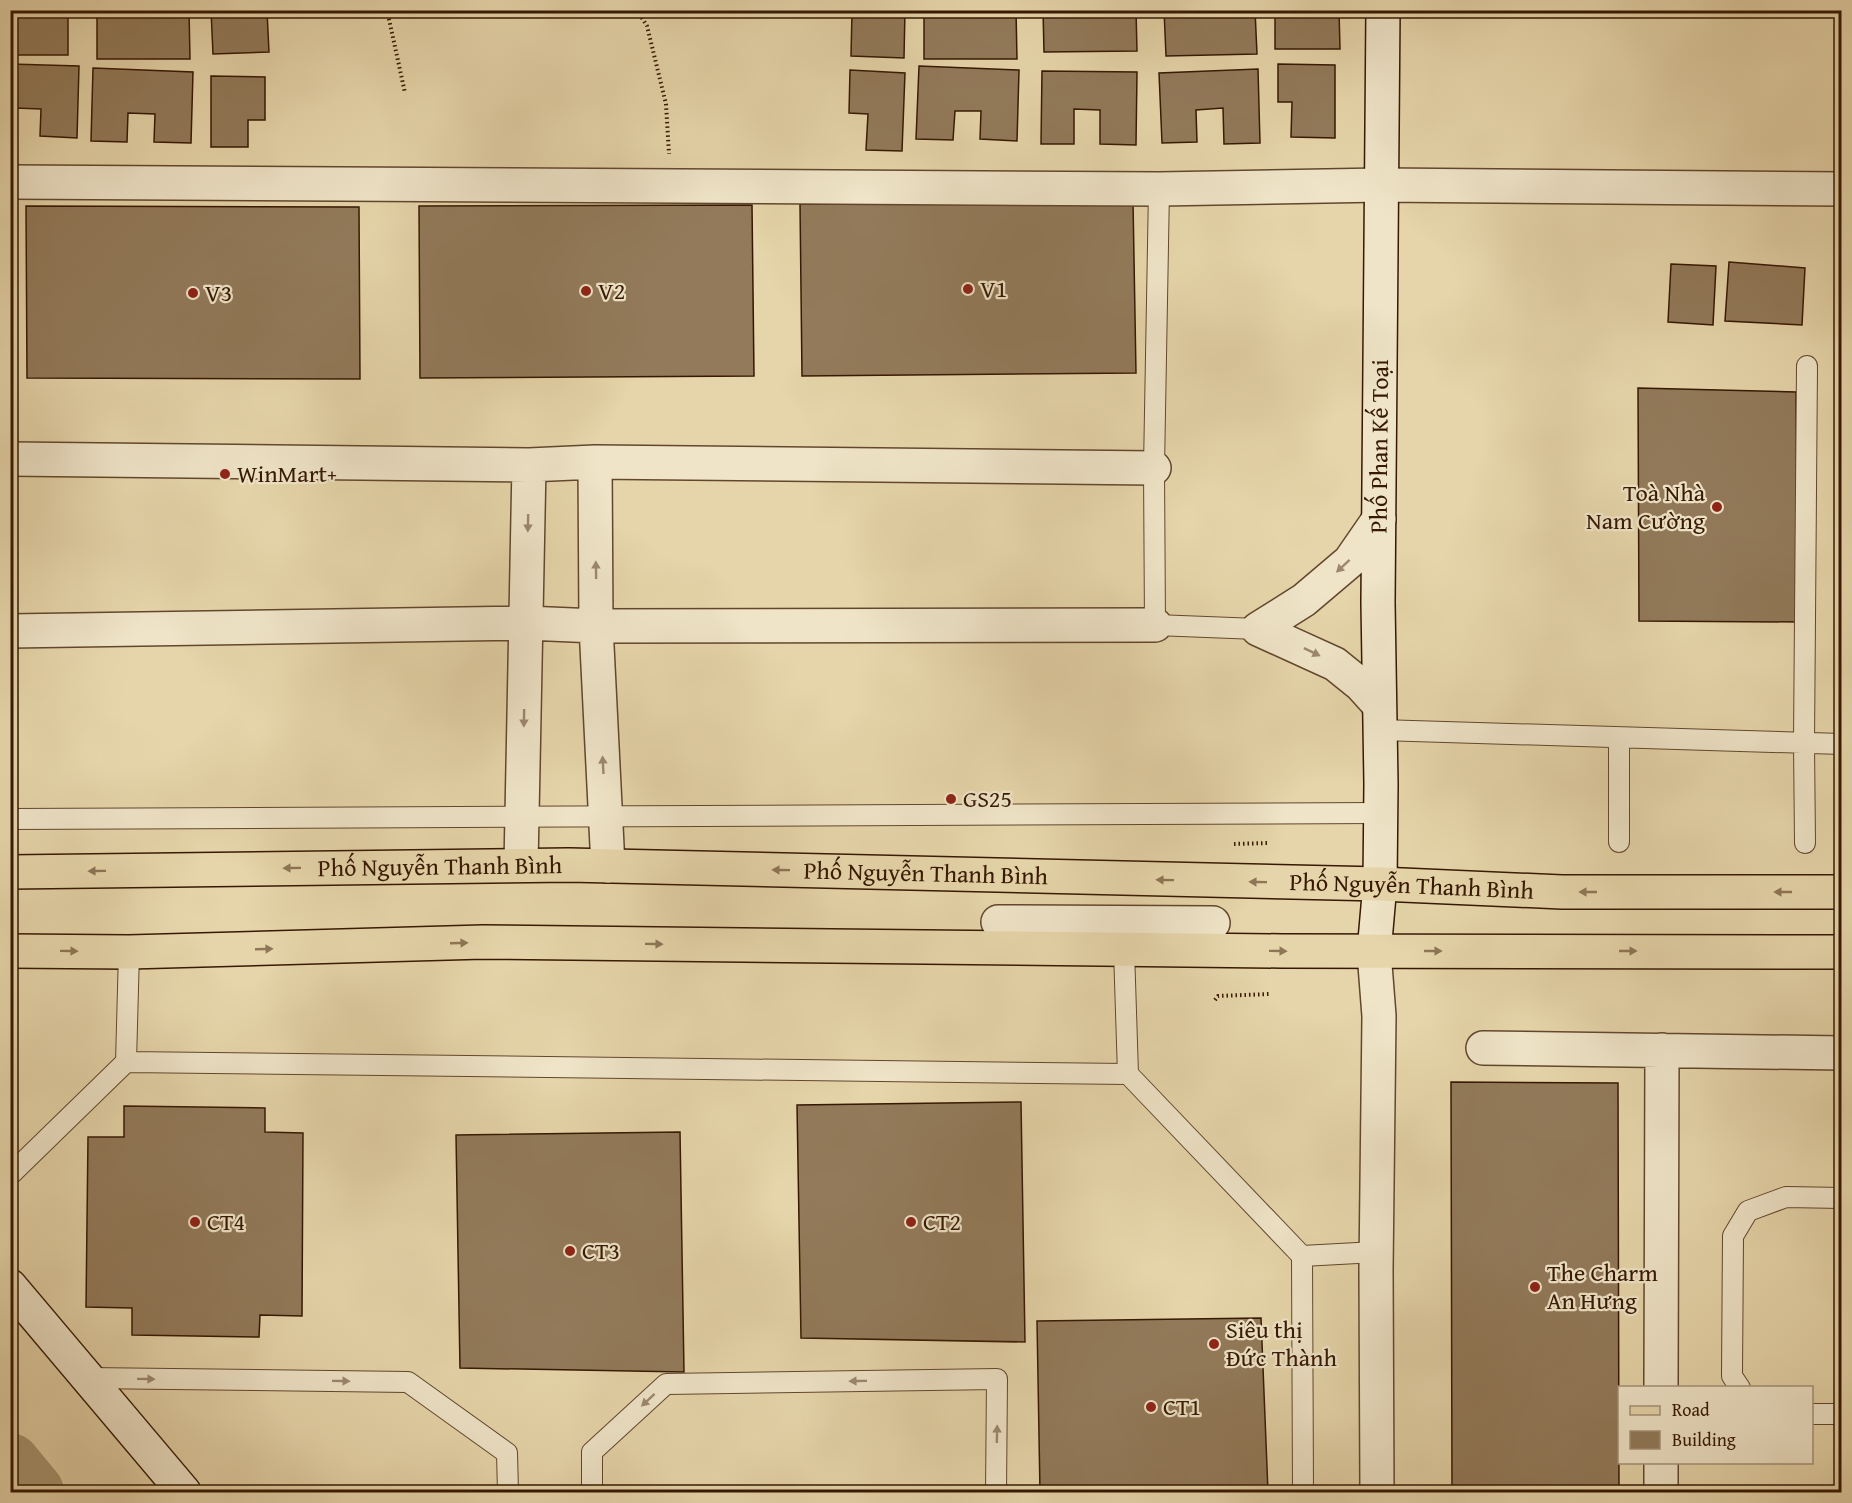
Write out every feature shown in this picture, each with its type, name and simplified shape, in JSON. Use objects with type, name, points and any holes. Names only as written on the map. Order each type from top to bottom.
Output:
[{"type":"main road","name":"Phố Nguyễn Thanh Bình","points":[[10,872],[521,865],[1380,884],[1562,892],[1842,892]]},
{"type":"main road","points":[[10,951],[129,952],[483,942],[1374,952],[1842,952]]},
{"type":"street","name":"Phố Phan Kế Toại","points":[[1377,1492],[1376,1252],[1379,1016],[1374,952],[1380,884],[1378,519],[1383,10]]},
{"type":"street","points":[[10,182],[1158,189],[1381,185],[1842,189]]},
{"type":"street","points":[[10,459],[529,465],[595,462],[1154,468]]},
{"type":"street","points":[[595,462],[596,626],[608,866]]},
{"type":"street","points":[[521,865],[529,465]]},
{"type":"street","points":[[1258,628],[1304,600],[1350,561],[1378,519]]},
{"type":"street","points":[[10,631],[526,623],[596,626],[1155,626]]},
{"type":"street","points":[[1258,628],[1335,664],[1361,685],[1380,718]]},
{"type":"street","points":[[998,922],[1213,923]]},
{"type":"street","points":[[1483,1048],[1842,1053]]},
{"type":"street","points":[[1661,1386],[1662,1050]]},
{"type":"street","points":[[10,1286],[184,1492]]},
{"type":"street","points":[[1661,1464],[1661,1492]]},
{"type":"lane","points":[[1158,189],[1154,468],[1155,626],[1258,628]]},
{"type":"lane","points":[[1805,843],[1807,366]]},
{"type":"lane","points":[[1380,718],[1619,738],[1842,744]]},
{"type":"lane","points":[[1619,738],[1619,842]]},
{"type":"lane","points":[[10,819],[1380,813]]},
{"type":"lane","points":[[1124,950],[1128,1074],[1302,1256],[1303,1492]]},
{"type":"lane","points":[[10,1174],[126,1062],[129,952]]},
{"type":"lane","points":[[126,1062],[1128,1074]]},
{"type":"lane","points":[[1739,1386],[1732,1376],[1733,1236],[1748,1211],[1786,1197],[1842,1198]]},
{"type":"lane","points":[[1302,1256],[1376,1252]]},
{"type":"lane","points":[[88,1378],[408,1382],[507,1453],[508,1492]]},
{"type":"lane","points":[[592,1492],[592,1452],[666,1384],[997,1379],[996,1492]]},
{"type":"lane","points":[[1813,1414],[1842,1414]]},
{"type":"path","points":[[387,10],[405,93]]},
{"type":"path","points":[[636,10],[647,26],[666,104],[671,186]]},
{"type":"path","points":[[1227,844],[1268,843]]},
{"type":"path","points":[[1215,1000],[1218,996],[1270,994]]},
{"type":"building","points":[[10,10],[68,10],[68,55],[10,55]]},
{"type":"building","points":[[97,10],[189,10],[190,59],[97,59]]},
{"type":"building","points":[[211,10],[267,11],[269,52],[213,54]]},
{"type":"building","points":[[867,10],[905,10],[904,58],[851,56],[852,12],[867,13]]},
{"type":"building","points":[[924,10],[1016,10],[1017,59],[924,59]]},
{"type":"building","points":[[1043,10],[1136,10],[1137,51],[1044,52]]},
{"type":"building","points":[[1164,10],[1255,10],[1257,54],[1166,56]]},
{"type":"building","points":[[1275,10],[1339,10],[1340,49],[1275,49]]},
{"type":"building","points":[[10,64],[79,66],[77,138],[40,136],[41,109],[15,108],[14,137],[10,137]]},
{"type":"building","points":[[1278,64],[1335,65],[1335,138],[1291,137],[1292,102],[1278,102]]},
{"type":"building","points":[[919,66],[1019,70],[1017,141],[980,139],[981,111],[955,111],[953,140],[916,139]]},
{"type":"building","points":[[93,68],[193,72],[191,143],[154,142],[155,114],[128,113],[127,142],[91,141]]},
{"type":"building","points":[[1258,69],[1260,143],[1224,144],[1223,108],[1196,110],[1197,142],[1162,143],[1159,73]]},
{"type":"building","points":[[850,70],[905,73],[902,151],[866,150],[868,114],[849,113]]},
{"type":"building","points":[[1042,71],[1137,72],[1136,145],[1100,144],[1100,110],[1074,109],[1074,144],[1041,144]]},
{"type":"building","points":[[211,76],[265,77],[265,120],[248,120],[248,147],[211,147]]},
{"type":"building","name":"V1","points":[[1133,201],[1136,373],[802,376],[800,204]]},
{"type":"building","name":"V2","points":[[752,205],[754,376],[420,378],[419,206]]},
{"type":"building","name":"V3","points":[[26,206],[359,207],[360,379],[27,378]]},
{"type":"building","points":[[1729,262],[1805,268],[1802,325],[1725,321]]},
{"type":"building","points":[[1671,264],[1716,266],[1713,325],[1668,322]]},
{"type":"building","name":"Toà Nhà Nam Cường","points":[[1638,388],[1796,392],[1798,622],[1639,621]]},
{"type":"building","name":"The Charm An Hưng","points":[[1451,1082],[1618,1083],[1619,1492],[1452,1492]]},
{"type":"building","name":"CT2","points":[[1021,1102],[1025,1342],[801,1338],[797,1105]]},
{"type":"building","name":"CT4","points":[[124,1106],[265,1108],[265,1132],[303,1133],[302,1316],[260,1315],[259,1337],[132,1335],[132,1308],[86,1307],[88,1137],[124,1137]]},
{"type":"building","name":"CT3","points":[[680,1132],[684,1372],[460,1368],[456,1135]]},
{"type":"building","name":"CT1","points":[[1261,1318],[1268,1492],[1040,1492],[1037,1321]]},
{"type":"waterway","points":[[10,1463],[34,1492]]},
{"type":"place","name":"V1","points":[[968,289]]},
{"type":"place","name":"V2","points":[[586,291]]},
{"type":"place","name":"V3","points":[[193,293]]},
{"type":"place","name":"WinMart+","points":[[225,474]]},
{"type":"place","name":"Toà Nhà Nam Cường","points":[[1717,507]]},
{"type":"place","name":"GS25","points":[[951,799]]},
{"type":"place","name":"CT4","points":[[195,1222]]},
{"type":"place","name":"CT2","points":[[911,1222]]},
{"type":"place","name":"CT3","points":[[570,1251]]},
{"type":"place","name":"The Charm An Hưng","points":[[1535,1287]]},
{"type":"place","name":"Siêu thị Đức Thành","points":[[1214,1344]]},
{"type":"place","name":"CT1","points":[[1151,1407]]}]
